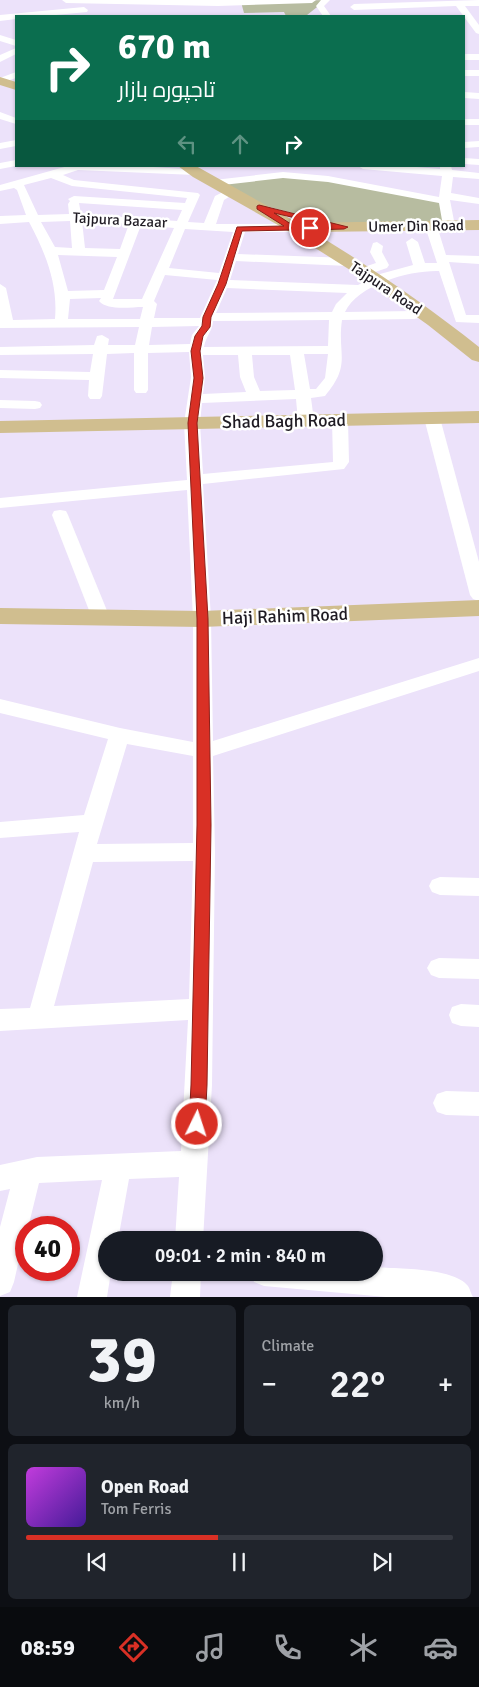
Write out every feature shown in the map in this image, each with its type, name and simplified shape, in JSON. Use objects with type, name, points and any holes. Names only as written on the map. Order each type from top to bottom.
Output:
[{"type":"main road","points":[[1,81],[15,86]]},
{"type":"main road","name":"Tajpura Road","points":[[195,169],[214,183],[348,262],[430,316],[479,356]]},
{"type":"main road","points":[[259,208],[344,227]]},
{"type":"main road","name":"Umer Din Road","points":[[293,228],[479,225]]},
{"type":"main road","name":"Shad Bagh Road","points":[[0,427],[479,417]]},
{"type":"main road","name":"Haji Rahim Road","points":[[0,616],[202,619],[479,608]]},
{"type":"street","points":[[66,0],[312,0]]},
{"type":"street","points":[[32,15],[86,10],[90,0]]},
{"type":"street","points":[[326,0],[320,6],[326,15]]},
{"type":"street","points":[[214,12],[219,1]]},
{"type":"street","points":[[412,2],[421,15]]},
{"type":"street","points":[[461,2],[472,27]]},
{"type":"street","points":[[352,3],[479,3]]},
{"type":"street","points":[[352,3],[361,15]]},
{"type":"street","points":[[0,18],[15,17]]},
{"type":"street","points":[[0,38],[11,50]]},
{"type":"street","points":[[465,57],[479,57]]},
{"type":"street","points":[[465,73],[479,73]]},
{"type":"street","points":[[1,81],[15,75]]},
{"type":"street","points":[[465,88],[479,88]]},
{"type":"street","points":[[465,95],[479,96]]},
{"type":"street","points":[[465,105],[479,104]]},
{"type":"street","points":[[0,115],[15,122]]},
{"type":"street","points":[[465,122],[479,122]]},
{"type":"street","points":[[0,127],[15,123]]},
{"type":"street","points":[[0,146],[15,143]]},
{"type":"street","points":[[465,145],[479,144]]},
{"type":"street","points":[[465,162],[479,162]]},
{"type":"street","points":[[0,166],[15,163]]},
{"type":"street","points":[[0,188],[56,171],[78,167],[195,169]]},
{"type":"street","points":[[384,167],[446,170],[479,176]]},
{"type":"street","points":[[446,170],[445,194],[449,226]]},
{"type":"street","points":[[56,171],[72,183],[194,194],[147,303]]},
{"type":"street","points":[[214,183],[284,176],[319,178],[445,194],[479,201]]},
{"type":"street","points":[[72,183],[79,252]]},
{"type":"street","points":[[17,184],[22,189],[33,218],[51,251],[62,295],[44,351],[39,376]]},
{"type":"street","points":[[445,194],[471,188]]},
{"type":"street","points":[[208,226],[219,198],[231,192]]},
{"type":"street","points":[[74,199],[188,207]]},
{"type":"street","name":"Tajpura Bazaar","points":[[0,220],[75,217],[137,220],[240,229]]},
{"type":"street","points":[[137,220],[108,294],[107,302],[147,303]]},
{"type":"street","points":[[431,226],[461,319]]},
{"type":"street","points":[[190,1231],[199,1085],[204,852],[202,619],[192,423],[198,378],[196,350],[199,336],[206,327],[207,319],[223,280],[240,229],[293,228]]},
{"type":"street","points":[[412,242],[420,267]]},
{"type":"street","points":[[196,400],[320,394],[332,378],[336,318],[340,307],[369,276],[383,265],[376,252],[377,246]]},
{"type":"street","points":[[51,251],[124,253]]},
{"type":"street","points":[[230,257],[348,262]]},
{"type":"street","points":[[369,276],[443,262],[479,260]]},
{"type":"street","points":[[161,271],[223,280],[358,289]]},
{"type":"street","points":[[0,288],[3,324],[414,316],[479,319]]},
{"type":"street","points":[[62,295],[108,294]]},
{"type":"street","points":[[141,390],[141,349],[150,304],[147,303]]},
{"type":"street","points":[[95,396],[104,322]]},
{"type":"street","points":[[0,351],[141,349],[335,350]]},
{"type":"street","points":[[245,351],[247,377],[255,397]]},
{"type":"street","points":[[296,351],[301,367],[301,396],[306,421]]},
{"type":"street","points":[[0,374],[96,376]]},
{"type":"street","points":[[0,404],[35,405]]},
{"type":"street","points":[[432,418],[479,595]]},
{"type":"street","points":[[0,503],[338,466],[341,462],[340,420]]},
{"type":"street","points":[[60,515],[101,618]]},
{"type":"street","points":[[0,706],[120,735],[204,751],[479,664]]},
{"type":"street","points":[[39,1018],[92,823],[120,735]]},
{"type":"street","points":[[0,830],[92,823]]},
{"type":"street","points":[[84,853],[204,852]]},
{"type":"street","points":[[440,886],[479,886]]},
{"type":"street","points":[[439,968],[479,969]]},
{"type":"street","points":[[0,1020],[201,1008]]},
{"type":"street","points":[[446,1103],[479,1104]]},
{"type":"street","points":[[0,1178],[37,1170],[194,1163]]},
{"type":"street","points":[[92,1297],[118,1166]]},
{"type":"street","points":[[0,1282],[28,1172]]},
{"type":"street","points":[[185,1297],[186,1281]]},
{"type":"street","points":[[368,1281],[438,1287],[451,1291],[458,1297]]},
{"type":"green space","points":[[326,0],[307,15],[286,15],[284,12],[244,13],[241,2]]},
{"type":"green space","points":[[283,175],[328,179],[444,201],[449,226],[345,227],[250,202],[214,183]]},
{"type":"route","points":[[197,1124],[204,825],[202,619],[192,423],[198,378],[196,351],[199,336],[206,327],[207,317],[222,284],[240,229],[293,228],[259,208],[344,227],[310,228]]}]
